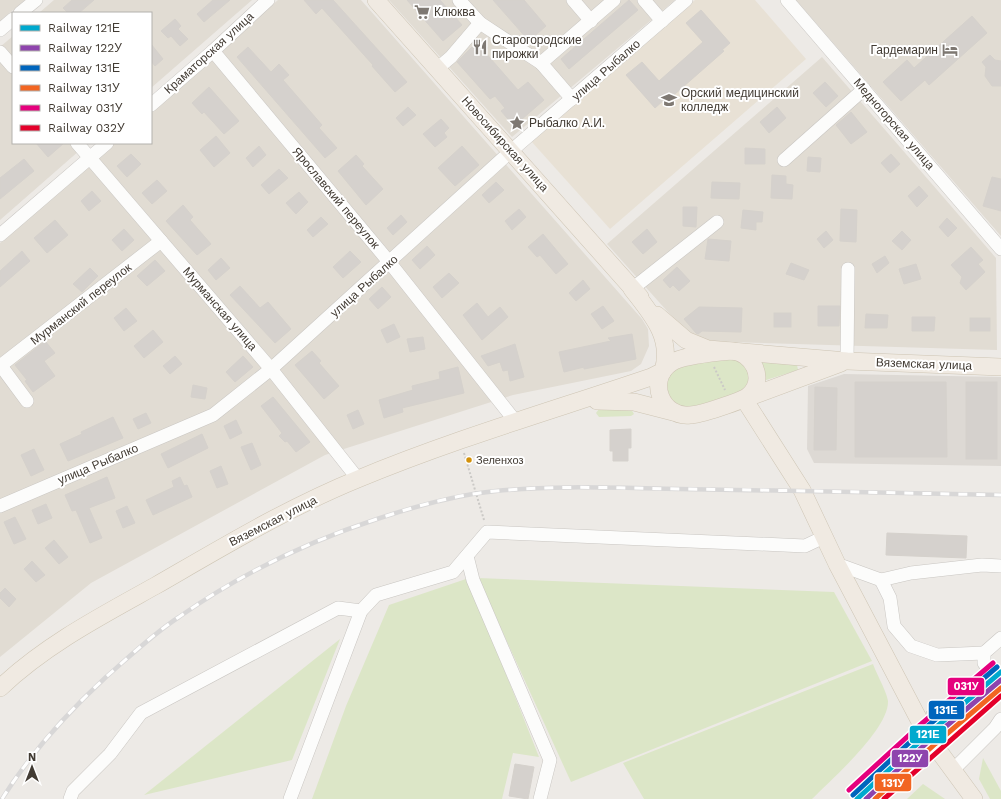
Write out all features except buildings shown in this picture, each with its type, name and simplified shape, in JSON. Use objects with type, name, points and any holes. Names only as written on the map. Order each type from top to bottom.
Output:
[{"type":"main road","name":"Новосибирская улица","points":[[376,0],[438,68],[632,289]]},
{"type":"main road","points":[[632,289],[664,322],[686,340],[700,347],[734,351],[746,356],[756,370],[757,380],[754,388],[744,399]]},
{"type":"main road","points":[[632,289],[656,320],[662,332],[666,356],[659,382],[659,394],[666,406],[675,413]]},
{"type":"main road","points":[[571,404],[651,377],[671,363],[680,359],[734,351]]},
{"type":"main road","name":"Вяземская улица","points":[[734,351],[847,361],[1001,367]]},
{"type":"main road","points":[[571,404],[623,401],[655,406],[684,415],[694,415],[744,399],[847,361]]},
{"type":"main road","points":[[744,399],[802,490],[837,564],[926,735],[952,772],[974,799]]},
{"type":"main road","name":"Вяземская улица","points":[[0,688],[51,646],[271,519],[358,479],[461,441],[571,404]]},
{"type":"street","points":[[21,12],[36,0]]},
{"type":"street","name":"Краматорская улица","points":[[152,104],[213,51],[268,0]]},
{"type":"street","points":[[459,0],[480,23],[541,63],[572,99]]},
{"type":"street","points":[[573,0],[591,21]]},
{"type":"street","points":[[541,63],[614,0]]},
{"type":"street","points":[[644,0],[662,21]]},
{"type":"street","name":"улица Рыбалко","points":[[0,506],[213,415],[272,369],[390,263],[511,151],[686,0]]},
{"type":"street","name":"Медногорская улица","points":[[787,0],[1001,249]]},
{"type":"street","points":[[0,30],[12,20]]},
{"type":"street","points":[[438,68],[451,57],[480,23]]},
{"type":"street","name":"Ярославский переулок","points":[[213,51],[390,263],[516,422]]},
{"type":"street","points":[[0,52],[12,66]]},
{"type":"street","points":[[784,160],[864,89]]},
{"type":"street","name":"Мурманская улица","points":[[78,144],[272,369],[358,479]]},
{"type":"street","points":[[0,235],[106,144]]},
{"type":"street","points":[[632,289],[717,222]]},
{"type":"street","name":"Мурманский переулок","points":[[27,401],[0,366],[161,241]]},
{"type":"street","points":[[847,361],[848,269]]},
{"type":"street","points":[[290,799],[361,611],[376,595],[453,572],[488,532],[805,546],[824,537]]},
{"type":"street","points":[[467,556],[473,580],[550,760],[540,799]]},
{"type":"street","points":[[837,564],[881,580],[910,573],[982,565],[1001,566]]},
{"type":"street","points":[[881,580],[890,598],[894,626],[911,646],[937,655],[984,653],[1001,638]]},
{"type":"street","points":[[70,799],[73,791],[110,754],[141,713],[338,608],[361,611]]},
{"type":"street","points":[[984,653],[984,663],[1001,686]]},
{"type":"street","points":[[952,772],[995,728],[1001,719]]},
{"type":"path","points":[[461,441],[488,532]]},
{"type":"shaded area","points":[[0,0],[25,0],[0,21]]},
{"type":"shaded area","points":[[54,0],[252,0],[152,87],[152,12],[40,12]]},
{"type":"shaded area","points":[[278,0],[361,0],[642,319],[648,329],[649,346],[641,364],[631,371],[513,395],[325,455],[91,583],[0,657],[0,243],[114,144],[152,144],[152,110]]},
{"type":"shaded area","points":[[389,0],[675,0],[512,137]]},
{"type":"shaded area","name":"Орский медицинский колледж","points":[[695,0],[755,0],[806,59],[610,229],[531,141]]},
{"type":"shaded area","points":[[796,0],[1001,0],[1001,236]]},
{"type":"shaded area","points":[[12,37],[12,144],[87,144],[0,220],[0,47]]},
{"type":"shaded area","points":[[822,57],[996,258],[997,350],[700,341],[676,321],[607,244]]},
{"type":"shaded area","points":[[844,374],[1001,377],[1001,466],[814,463],[807,449],[808,386]]},
{"type":"green space","points":[[729,358],[740,360],[751,376],[745,390],[693,408],[679,405],[669,396],[666,385],[672,372],[683,366],[691,364]]},
{"type":"green space","points":[[759,361],[797,365],[798,370],[763,381]]},
{"type":"green space","points":[[599,409],[631,409],[634,414],[631,416],[599,417],[596,413]]},
{"type":"green space","points":[[478,578],[834,592],[872,661],[571,782]]},
{"type":"green space","points":[[466,579],[539,757],[513,753],[502,799],[312,799],[346,706],[389,605]]},
{"type":"green space","points":[[340,639],[292,760],[144,795]]},
{"type":"green space","points":[[873,664],[887,697],[888,701],[886,712],[870,739],[845,767],[812,799],[644,799],[623,763]]},
{"type":"green space","points":[[983,758],[1001,791],[1001,799],[990,799],[979,779]]},
{"type":"green space","points":[[923,784],[945,799],[907,799]]},
{"type":"railway","points":[[2,799],[37,750],[77,705],[132,654],[169,624],[202,601],[275,560],[351,528],[406,510],[466,495],[519,489],[564,487],[1001,495]]},
{"type":"rail line","name":"031У","points":[[849,790],[919,726],[993,663]]},
{"type":"rail line","name":"131Е","points":[[853,795],[923,730],[997,667]]},
{"type":"rail line","name":"121Е","points":[[857,799],[927,735],[1001,672]]},
{"type":"rail line","name":"122У","points":[[866,799],[931,739],[1001,680]]},
{"type":"rail line","name":"131У","points":[[875,799],[935,744],[1001,688]]},
{"type":"rail line","name":"032У","points":[[884,799],[1001,696]]},
{"type":"place","name":"Клюква","points":[[422,12]]},
{"type":"place","name":"Старогородские пирожки","points":[[480,47]]},
{"type":"place","name":"Гардемарин","points":[[950,50]]},
{"type":"place","name":"Орский медицинский колледж","points":[[669,100]]},
{"type":"place","name":"Рыбалко А.И.","points":[[517,123]]},
{"type":"place","name":"Зеленхоз","points":[[469,460]]}]
